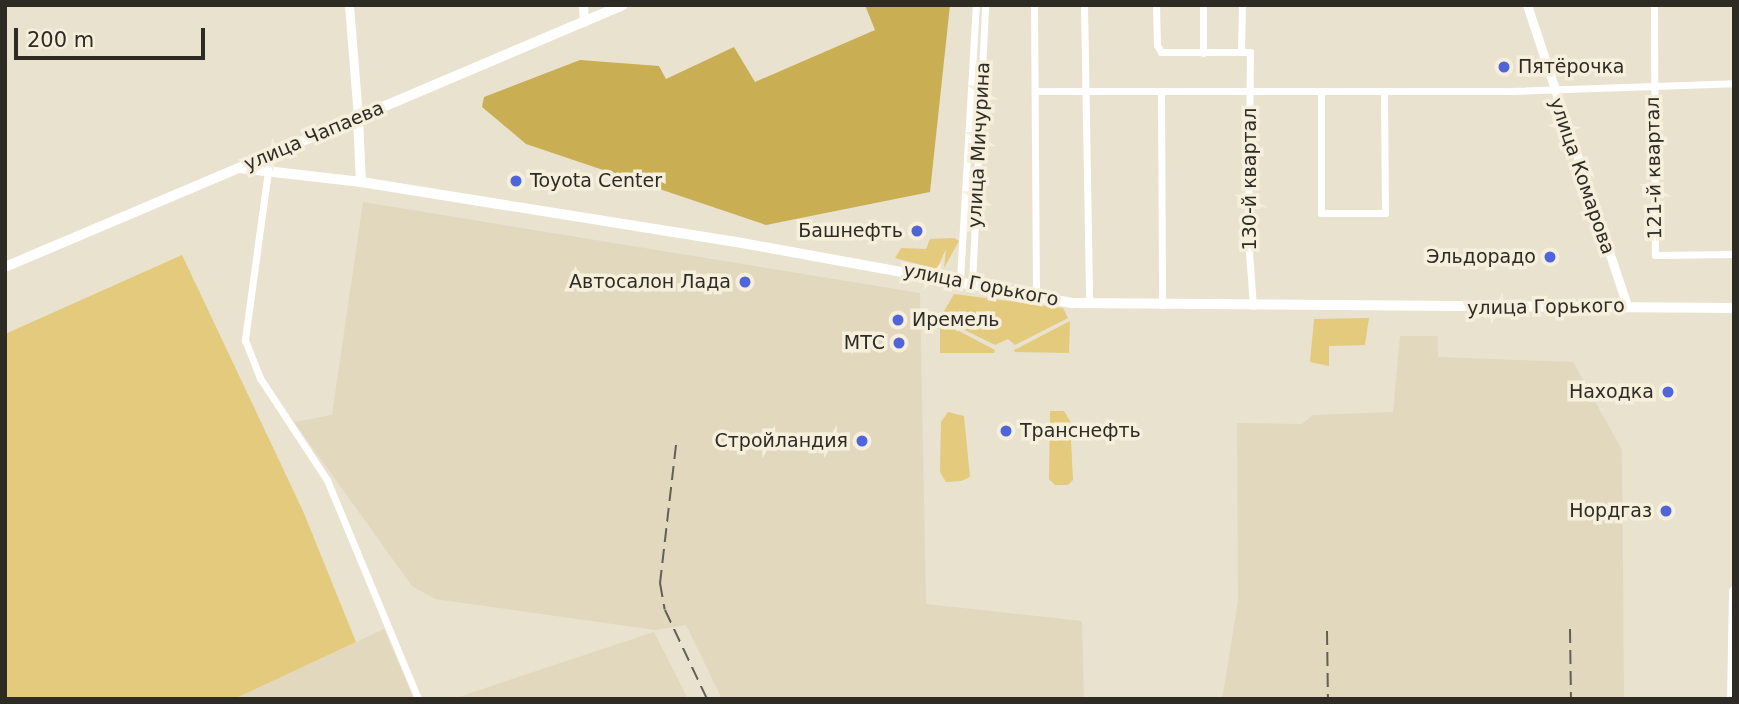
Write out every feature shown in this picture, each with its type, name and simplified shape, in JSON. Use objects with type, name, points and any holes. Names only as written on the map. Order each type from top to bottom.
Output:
[{"type":"main road","name":"улица Чапаева","points":[[5,267],[623,5]]},
{"type":"main road","points":[[358,117],[360,182]]},
{"type":"main road","name":"улица Горького","points":[[240,168],[360,182],[960,280],[1037,299],[1089,303],[1254,306],[1626,306],[1734,309]]},
{"type":"main road","points":[[1732,699],[1734,591]]},
{"type":"street","points":[[349,5],[358,117]]},
{"type":"street","points":[[583,5],[584,22]]},
{"type":"street","name":"улица Мичурина","points":[[960,280],[976,5]]},
{"type":"street","name":"улица Мичурина","points":[[972,284],[985,5]]},
{"type":"street","points":[[1034,5],[1037,299]]},
{"type":"street","points":[[1084,5],[1089,303]]},
{"type":"street","points":[[1156,5],[1161,52],[1246,52]]},
{"type":"street","points":[[1203,5],[1203,53]]},
{"type":"street","name":"130-й квартал","points":[[1241,5],[1250,90],[1248,238],[1254,306]]},
{"type":"street","name":"улица Комарова","points":[[1527,5],[1626,306]]},
{"type":"street","points":[[1653,87],[1654,5]]},
{"type":"street","points":[[1035,91],[1384,92],[1553,90],[1734,83]]},
{"type":"street","name":"121-й квартал","points":[[1653,87],[1655,255],[1734,254]]},
{"type":"street","points":[[1321,91],[1321,213],[1385,213],[1384,92]]},
{"type":"street","points":[[1161,92],[1162,304]]},
{"type":"street","points":[[268,171],[245,324],[248,348],[266,388],[327,480],[418,699]]},
{"type":"shaded area","points":[[865,5],[950,5],[930,192],[766,225],[526,144],[482,107],[484,97],[580,60],[659,66],[666,79],[734,47],[755,82],[875,30]]},
{"type":"shaded area","points":[[363,202],[920,293],[926,604],[1082,621],[1084,699],[722,699],[686,625],[655,630],[435,599],[412,586],[294,422],[332,415]]},
{"type":"shaded area","points":[[954,238],[959,241],[944,268],[946,249],[937,269],[895,258],[901,248],[926,249],[930,239]]},
{"type":"shaded area","points":[[182,255],[303,511],[356,642],[234,699],[5,699],[5,334]]},
{"type":"shaded area","points":[[954,294],[1063,308],[1068,318],[1015,345],[1008,339],[995,345],[940,318]]},
{"type":"shaded area","points":[[1369,318],[1365,345],[1329,346],[1329,366],[1310,362],[1314,319]]},
{"type":"shaded area","points":[[940,321],[995,350],[994,353],[940,353]]},
{"type":"shaded area","points":[[1070,321],[1069,353],[1015,352],[1014,350]]},
{"type":"shaded area","points":[[1400,336],[1438,336],[1438,357],[1573,362],[1622,450],[1624,699],[1222,699],[1238,601],[1237,423],[1302,424],[1313,415],[1393,412]]},
{"type":"shaded area","points":[[1050,411],[1064,411],[1070,421],[1073,480],[1068,485],[1055,485],[1049,479]]},
{"type":"shaded area","points":[[948,412],[964,416],[970,477],[961,481],[946,482],[940,472],[941,422]]},
{"type":"shaded area","points":[[384,629],[414,699],[234,699]]},
{"type":"shaded area","points":[[654,632],[688,699],[453,699],[530,673]]},
{"type":"railway","points":[[676,445],[660,583],[665,610],[707,699]]},
{"type":"railway","points":[[1570,629],[1571,699]]},
{"type":"railway","points":[[1327,631],[1328,699]]},
{"type":"place","name":"Пятёрочка","points":[[1504,67]]},
{"type":"place","name":"Toyota Center","points":[[516,181]]},
{"type":"place","name":"Башнефть","points":[[917,231]]},
{"type":"place","name":"Эльдорадо","points":[[1550,257]]},
{"type":"place","name":"Автосалон Лада","points":[[745,282]]},
{"type":"place","name":"Иремель","points":[[898,320]]},
{"type":"place","name":"МТС","points":[[899,343]]},
{"type":"place","name":"Находка","points":[[1668,392]]},
{"type":"place","name":"Транснефть","points":[[1006,431]]},
{"type":"place","name":"Стройландия","points":[[862,441]]},
{"type":"place","name":"Нордгаз","points":[[1666,511]]}]
